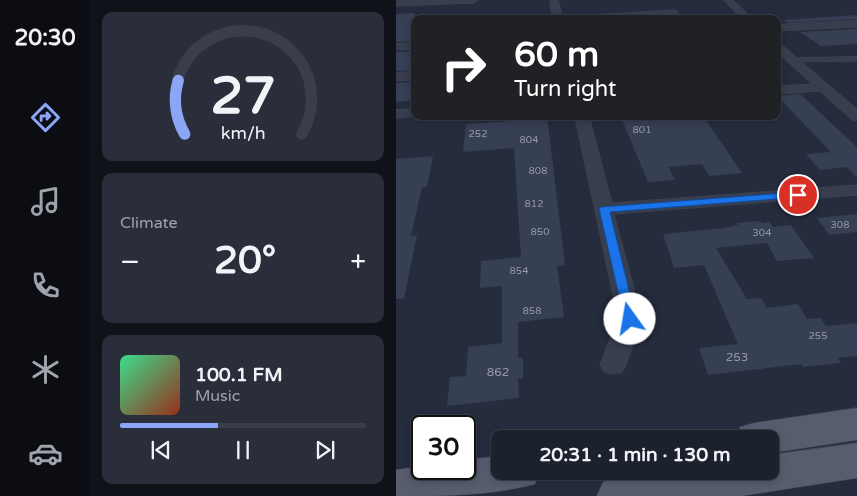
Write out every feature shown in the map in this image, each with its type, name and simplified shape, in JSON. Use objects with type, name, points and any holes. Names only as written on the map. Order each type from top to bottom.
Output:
[{"type":"main road","points":[[779,435],[857,424]]},
{"type":"main road","points":[[618,496],[672,485],[857,460]]},
{"type":"main road","points":[[396,488],[491,475]]},
{"type":"street","points":[[396,3],[474,0]]},
{"type":"street","points":[[554,0],[557,15]]},
{"type":"street","points":[[728,0],[744,15]]},
{"type":"street","points":[[648,15],[675,13]]},
{"type":"street","points":[[781,28],[857,24]]},
{"type":"street","points":[[396,47],[411,46]]},
{"type":"street","points":[[781,49],[857,117]]},
{"type":"street","points":[[396,77],[411,76]]},
{"type":"street","points":[[781,90],[824,87]]},
{"type":"street","points":[[396,114],[411,113]]},
{"type":"street","points":[[583,120],[630,319],[613,365]]},
{"type":"street","points":[[604,209],[857,190]]},
{"type":"lane","points":[[794,60],[857,59]]},
{"type":"building","points":[[415,13],[415,15],[411,15],[411,41],[396,42],[396,14]]},
{"type":"building","points":[[857,15],[857,19],[788,23],[784,20]]},
{"type":"building","points":[[857,29],[857,44],[821,46],[800,32]]},
{"type":"building","points":[[411,51],[411,70],[396,71],[396,52]]},
{"type":"building","points":[[411,82],[411,100],[396,102],[396,83]]},
{"type":"building","points":[[800,94],[857,147],[857,178],[847,167],[820,170],[806,154],[831,152],[781,100],[781,96]]},
{"type":"building","points":[[547,120],[565,265],[557,266],[564,317],[518,322],[518,358],[523,358],[523,378],[518,379],[519,398],[447,406],[450,377],[466,376],[468,347],[502,343],[502,286],[480,288],[481,261],[521,257],[514,148],[463,152],[466,124]]},
{"type":"building","points":[[622,120],[706,120],[742,173],[709,176],[702,164],[669,167],[675,180],[648,182]]},
{"type":"building","points":[[433,156],[427,187],[422,187],[411,236],[417,235],[404,299],[396,299],[396,159]]},
{"type":"building","points":[[857,214],[857,232],[829,235],[817,218]]},
{"type":"building","points":[[760,221],[762,223],[770,222],[773,227],[791,225],[814,258],[777,261],[767,243],[716,248],[747,299],[761,298],[767,308],[798,304],[807,319],[821,318],[826,326],[857,323],[857,356],[838,358],[841,363],[803,367],[801,364],[708,375],[699,348],[738,344],[704,265],[674,268],[663,234],[724,228],[738,225],[736,223]]},
{"type":"route","points":[[630,319],[604,209],[798,195]]}]
